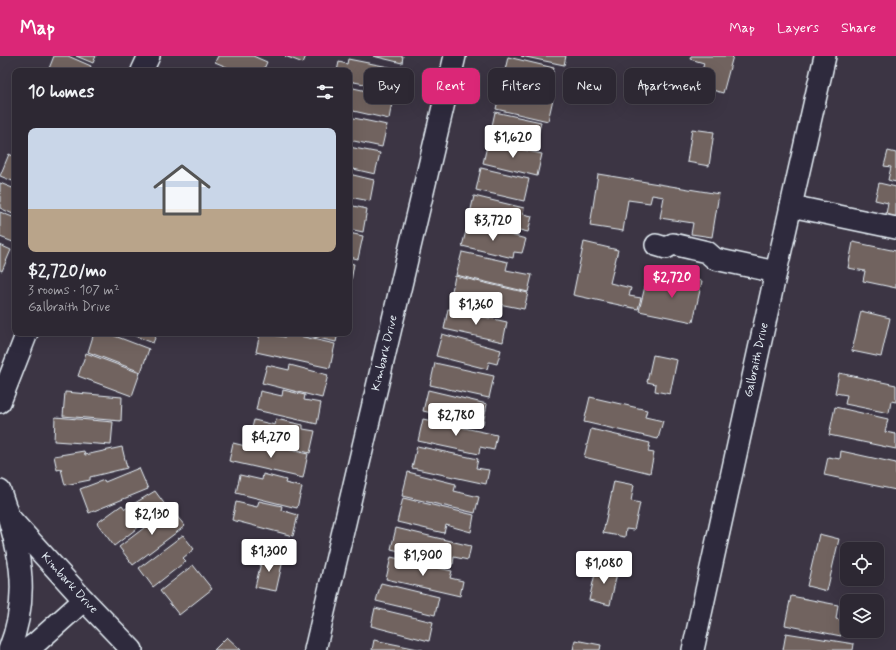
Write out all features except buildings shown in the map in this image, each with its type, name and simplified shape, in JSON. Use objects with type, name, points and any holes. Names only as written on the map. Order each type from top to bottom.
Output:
[{"type":"street","points":[[143,68],[149,56]]},
{"type":"street","name":"Kimbark Drive","points":[[314,650],[455,56]]},
{"type":"street","name":"Galbraith Drive","points":[[693,650],[823,63]]},
{"type":"street","points":[[791,206],[896,228]]},
{"type":"street","points":[[661,247],[673,256],[705,263],[715,259],[776,272]]},
{"type":"street","points":[[0,400],[26,336]]},
{"type":"street","points":[[0,490],[18,554],[22,585],[20,614],[9,650]]},
{"type":"street","name":"Kimbark Drive","points":[[8,516],[84,600],[132,650]]},
{"type":"street","points":[[26,650],[36,643],[84,600]]}]
